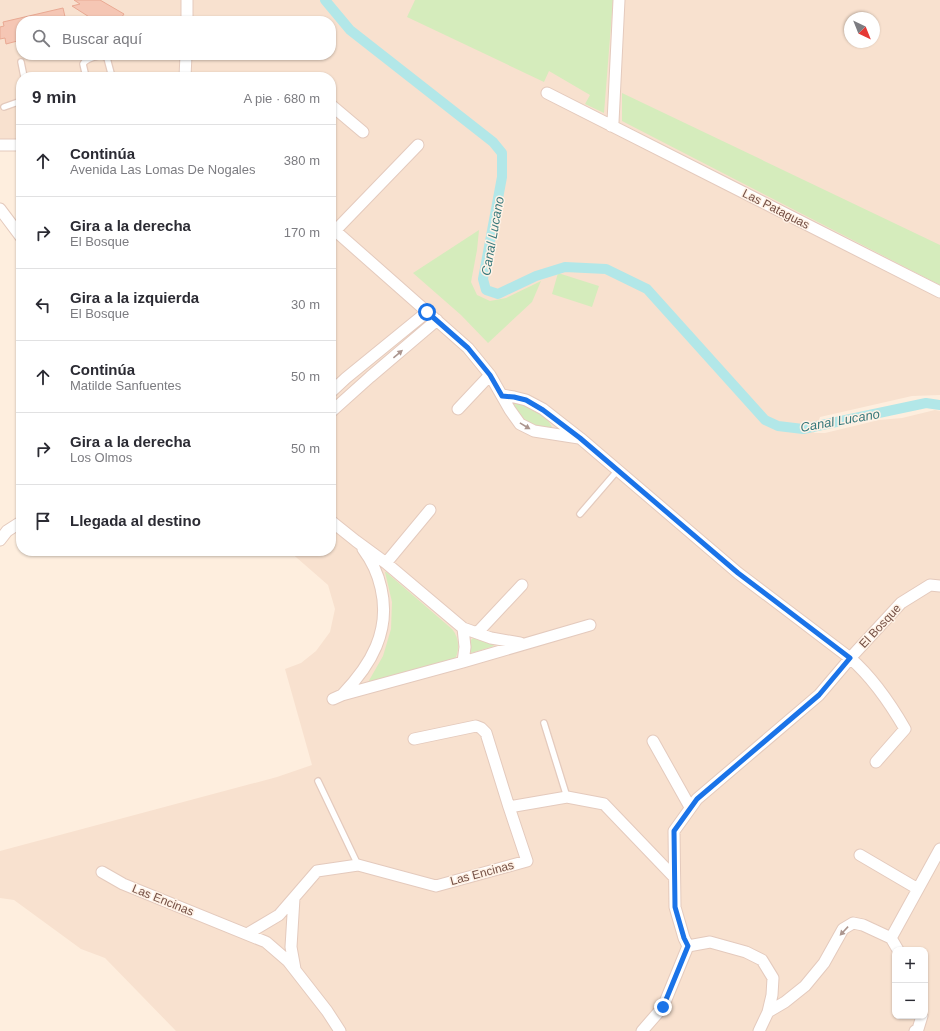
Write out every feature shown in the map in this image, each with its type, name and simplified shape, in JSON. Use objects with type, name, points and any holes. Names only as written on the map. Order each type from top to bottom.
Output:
[{"type":"street","points":[[186,16],[187,0]]},
{"type":"street","points":[[612,126],[619,0]]},
{"type":"street","points":[[185,72],[186,60]]},
{"type":"street","name":"Las Pataguas","points":[[547,93],[940,292]]},
{"type":"street","points":[[336,114],[363,132]]},
{"type":"street","points":[[0,145],[16,145]]},
{"type":"street","points":[[336,228],[418,145]]},
{"type":"street","points":[[0,209],[16,230]]},
{"type":"street","points":[[336,234],[468,348],[490,375],[510,410],[520,424],[534,431],[580,438]]},
{"type":"street","points":[[336,388],[427,312]]},
{"type":"street","points":[[336,403],[384,366],[437,320]]},
{"type":"street","points":[[374,355],[384,366]]},
{"type":"street","points":[[458,409],[490,375]]},
{"type":"street","points":[[502,396],[526,400],[543,410],[580,438],[738,573],[850,658],[865,672],[894,711],[904,729],[876,762]]},
{"type":"street","points":[[386,563],[430,510]]},
{"type":"street","points":[[0,540],[7,531],[16,525]]},
{"type":"street","points":[[336,525],[386,563],[463,628],[491,638],[527,643]]},
{"type":"street","points":[[356,541],[368,557],[378,577],[384,601],[384,618],[373,654],[361,673],[338,697],[590,625]]},
{"type":"street","points":[[478,633],[522,585]]},
{"type":"street","name":"El Bosque","points":[[688,946],[684,938],[675,907],[674,831],[690,808],[697,799],[819,695],[850,658],[901,603],[930,586],[940,586]]},
{"type":"street","points":[[463,628],[465,647],[463,662]]},
{"type":"street","points":[[414,739],[476,726],[481,728],[486,733],[509,807],[567,797],[604,804],[674,877]]},
{"type":"street","points":[[653,740],[690,808]]},
{"type":"street","name":"Las Encinas","points":[[247,934],[279,915],[317,871],[358,865],[436,886],[527,861],[509,807]]},
{"type":"street","points":[[890,938],[940,848]]},
{"type":"street","points":[[860,855],[918,889]]},
{"type":"street","name":"Las Encinas","points":[[102,872],[123,884],[266,942],[288,961],[327,1011],[340,1031]]},
{"type":"street","name":"Las Encinas","points":[[294,898],[291,947],[295,970]]},
{"type":"street","points":[[768,1012],[785,1002],[805,986],[824,963],[843,929],[853,923],[863,925],[890,938],[896,947]]},
{"type":"street","points":[[642,1031],[663,1007],[688,946],[710,942],[746,952],[762,960],[773,978],[772,995],[768,1012],[759,1031]]},
{"type":"street","points":[[916,1031],[921,1019]]},
{"type":"lane","points":[[85,72],[83,64],[86,60]]},
{"type":"lane","points":[[108,60],[111,72]]},
{"type":"lane","points":[[21,62],[23,72]]},
{"type":"lane","points":[[4,107],[16,103]]},
{"type":"lane","points":[[580,514],[618,470]]},
{"type":"lane","points":[[544,723],[567,797]]},
{"type":"lane","points":[[318,781],[358,865]]},
{"type":"shaded area","points":[[0,0],[940,0],[940,395],[912,396],[820,417],[814,433],[825,433],[879,420],[902,418],[935,410],[940,411],[940,1031],[176,1031],[105,958],[81,949],[14,900],[0,898],[0,851],[277,777],[312,765],[285,669],[301,663],[316,651],[330,632],[335,609],[328,585],[295,556],[336,556],[336,72],[16,72],[16,140],[0,142]]},
{"type":"green space","points":[[415,0],[613,0],[604,113],[585,104],[590,95],[549,71],[544,82],[407,17]]},
{"type":"green space","points":[[622,93],[940,245],[940,285],[622,121]]},
{"type":"green space","points":[[479,230],[471,282],[477,295],[490,301],[506,298],[541,281],[532,302],[488,343],[461,315],[413,273]]},
{"type":"green space","points":[[558,273],[599,286],[592,307],[552,294]]},
{"type":"green space","points":[[515,403],[536,410],[549,422],[552,427],[541,427],[527,421],[513,407],[513,404]]},
{"type":"green space","points":[[385,572],[452,629],[456,636],[458,652],[455,659],[367,684],[383,656],[391,629],[392,602]]},
{"type":"green space","points":[[473,638],[494,646],[471,653],[471,640]]},
{"type":"building","points":[[74,0],[100,0],[124,14],[123,16],[88,16],[72,6],[80,4]]},
{"type":"building","points":[[63,8],[65,16],[29,16]]},
{"type":"building","points":[[16,19],[16,41],[6,44],[5,38],[0,39],[0,27],[4,26],[3,22]]},
{"type":"waterway","name":"Canal Lucano","points":[[325,0],[350,30],[493,142],[502,153],[502,177],[483,279],[486,290],[498,294],[536,276],[565,267],[606,269],[647,289],[765,420],[778,426],[803,429],[926,403],[940,405]]},
{"type":"route","points":[[427,312],[468,348],[490,375],[502,396],[526,400],[543,410],[580,438],[738,573],[850,658],[819,695],[697,799],[674,831],[675,907],[684,938],[688,946],[663,1007]]}]
